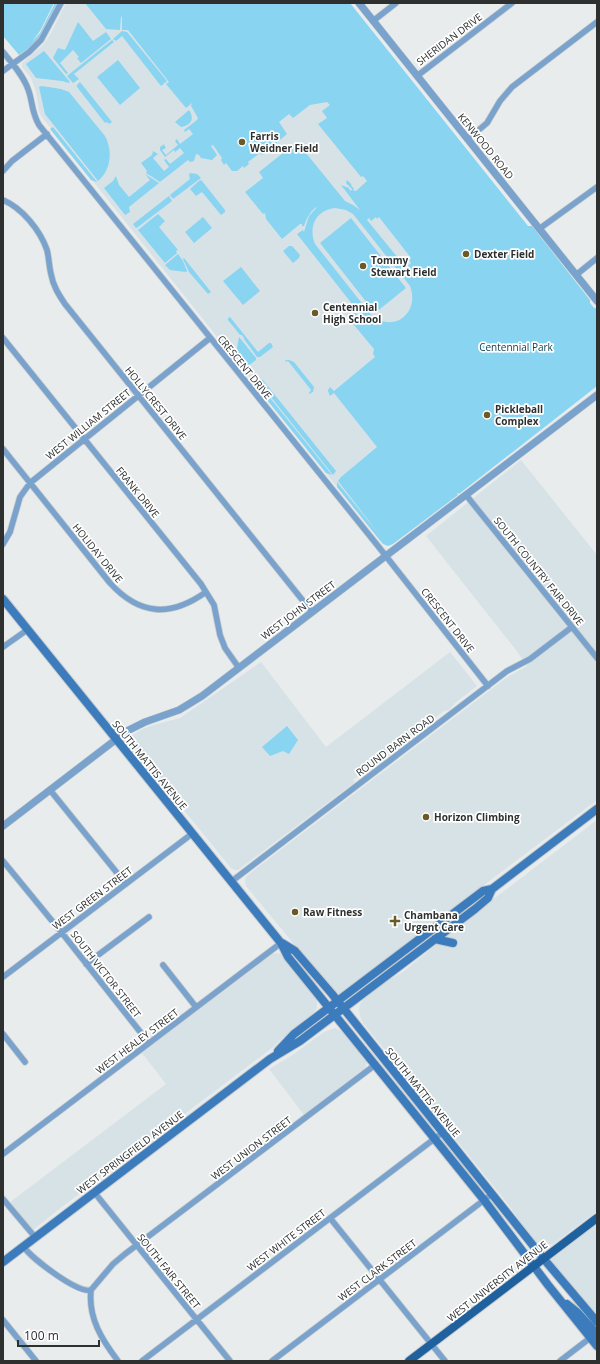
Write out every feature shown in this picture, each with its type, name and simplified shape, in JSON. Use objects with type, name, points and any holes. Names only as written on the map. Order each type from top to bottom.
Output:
[{"type":"main road","name":"SOUTH MATTIS AVENUE","points":[[3,599],[232,881],[281,943],[288,956],[484,1200],[558,1298],[594,1336],[597,1346]]},
{"type":"main road","name":"WEST SPRINGFIELD AVENUE","points":[[270,1059],[294,1034],[483,892],[492,889],[597,809]]},
{"type":"main road","name":"WEST SPRINGFIELD AVENUE","points":[[3,1262],[270,1059],[300,1041],[436,939],[488,898],[492,889]]},
{"type":"main road","points":[[436,939],[453,943]]},
{"type":"main road","name":"SOUTH MATTIS AVENUE","points":[[281,943],[295,951],[344,1008],[543,1258],[597,1322]]},
{"type":"main road","name":"WEST UNIVERSITY AVENUE","points":[[409,1361],[597,1218]]},
{"type":"street","points":[[3,71],[29,52],[41,40],[61,3]]},
{"type":"street","name":"KENWOOD ROAD","points":[[359,3],[597,301]]},
{"type":"street","points":[[373,21],[396,3]]},
{"type":"street","name":"SHERIDAN DRIVE","points":[[417,76],[512,3]]},
{"type":"street","points":[[468,140],[487,123],[506,93],[512,87],[597,22]]},
{"type":"street","name":"CRESCENT DRIVE","points":[[3,52],[25,82],[28,88],[34,116],[47,134],[386,556],[488,686]]},
{"type":"street","points":[[3,171],[47,134]]},
{"type":"street","points":[[539,229],[597,187]]},
{"type":"street","name":"HOLLYCREST DRIVE","points":[[3,200],[18,209],[39,234],[47,250],[52,281],[65,304],[312,612]]},
{"type":"street","points":[[576,274],[597,258]]},
{"type":"street","name":"FRANK DRIVE","points":[[3,338],[206,592],[215,609],[225,648],[239,668]]},
{"type":"street","name":"WEST WILLIAM STREET","points":[[3,544],[10,532],[20,497],[30,483],[210,338]]},
{"type":"street","name":"WEST JOHN STREET","points":[[3,826],[134,727],[170,714],[190,704],[597,395]]},
{"type":"street","name":"HOLIDAY DRIVE","points":[[3,449],[110,583],[124,597],[140,606],[156,609],[172,609],[188,604],[206,592]]},
{"type":"street","name":"SOUTH COUNTRY FAIR DRIVE","points":[[466,495],[597,658]]},
{"type":"street","name":"ROUND BARN ROAD","points":[[232,881],[507,671],[530,659],[572,627]]},
{"type":"street","points":[[3,648],[27,630]]},
{"type":"street","points":[[50,790],[126,884]]},
{"type":"street","name":"WEST GREEN STREET","points":[[3,977],[193,833]]},
{"type":"street","name":"SOUTH VICTOR STREET","points":[[3,861],[62,932],[149,1043]]},
{"type":"street","points":[[86,964],[149,917]]},
{"type":"street","name":"WEST HEALEY STREET","points":[[3,1154],[281,943]]},
{"type":"street","points":[[163,965],[196,1007]]},
{"type":"street","points":[[3,1034],[25,1062]]},
{"type":"street","name":"WEST UNION STREET","points":[[91,1290],[113,1264],[375,1064]]},
{"type":"street","name":"WEST WHITE STREET","points":[[142,1361],[442,1132]]},
{"type":"street","name":"SOUTH FAIR STREET","points":[[94,1192],[230,1361]]},
{"type":"street","name":"WEST CLARK STREET","points":[[272,1361],[492,1194]]},
{"type":"street","points":[[3,1199],[35,1237]]},
{"type":"street","points":[[330,1218],[445,1361]]},
{"type":"street","points":[[23,1246],[32,1257],[55,1274],[84,1290],[91,1290],[92,1310],[97,1329],[118,1361]]},
{"type":"street","points":[[3,1320],[36,1361]]},
{"type":"street","points":[[560,1361],[594,1336]]},
{"type":"shaded area","points":[[66,3],[279,3],[302,5],[340,51],[343,49],[372,84],[455,295],[375,357],[427,505],[380,541],[41,116],[36,92],[31,78],[22,67],[22,63],[43,45],[51,33]]},
{"type":"shaded area","points":[[521,460],[597,555],[597,800],[337,996],[246,886],[245,880],[254,870],[506,678],[527,666],[426,536]]},
{"type":"shaded area","points":[[450,652],[477,686],[454,704],[449,710],[444,711],[353,780],[355,782],[238,870],[231,868],[128,740],[131,736],[142,729],[180,718],[261,662],[326,747]]},
{"type":"shaded area","points":[[597,820],[597,1211],[553,1244],[543,1246],[533,1240],[508,1204],[403,1075],[363,1023],[359,1010],[360,1004],[365,997],[383,983],[403,972],[466,920]]},
{"type":"shaded area","points":[[272,954],[282,954],[312,991],[317,1002],[317,1008],[308,1019],[28,1234],[5,1206],[166,1084],[142,1053]]},
{"type":"shaded area","points":[[335,1028],[343,1032],[367,1063],[365,1068],[304,1115],[269,1069],[291,1056],[324,1032]]},
{"type":"shaded area","points":[[597,1224],[597,1315],[550,1260]]},
{"type":"green space","points":[[3,3],[54,3],[40,31],[32,42],[40,33],[55,3],[58,3],[41,36],[33,45],[19,55],[3,36]]},
{"type":"green space","name":"Centennial Park","points":[[85,3],[350,3],[528,226],[532,226],[590,300],[590,303],[594,308],[597,308],[597,386],[393,544],[388,546],[383,544],[337,487],[337,482],[383,539],[338,481],[377,447],[334,393],[330,396],[328,390],[330,387],[334,391],[375,357],[373,354],[374,349],[349,319],[349,316],[352,314],[356,313],[358,316],[360,314],[297,234],[303,230],[304,232],[309,216],[318,206],[310,214],[306,220],[304,226],[300,224],[282,239],[266,219],[265,213],[263,214],[245,192],[263,178],[259,172],[297,142],[345,201],[360,210],[341,185],[349,188],[351,191],[352,189],[346,183],[347,180],[354,188],[353,190],[356,191],[367,181],[363,176],[361,177],[318,124],[327,118],[322,111],[330,105],[327,102],[310,105],[293,118],[289,114],[279,122],[287,134],[262,155],[260,153],[248,162],[249,164],[244,168],[243,166],[237,171],[232,171],[226,163],[224,165],[221,160],[222,158],[213,145],[211,146],[217,155],[212,160],[201,158],[196,154],[194,161],[190,162],[188,160],[160,182],[146,173],[147,171],[141,163],[152,155],[153,151],[158,154],[153,158],[164,171],[169,167],[164,160],[166,159],[170,164],[184,153],[180,148],[175,152],[174,150],[165,157],[160,150],[160,147],[166,143],[164,145],[166,148],[162,150],[166,155],[178,145],[175,141],[177,139],[180,144],[193,134],[189,129],[185,132],[184,130],[198,118],[191,106],[192,103],[186,108],[166,84],[169,82],[128,30],[122,30],[121,16],[120,30],[106,29]],"holes":[[[335,208],[346,210],[353,214],[410,286],[412,304],[403,317],[397,321],[381,321],[372,316],[315,244],[312,231],[315,220],[323,212],[328,209]],[[376,217],[377,219],[379,217],[411,258],[409,260],[411,263],[408,266],[413,274],[412,275],[367,220],[369,218],[371,221]]]},
{"type":"green space","points":[[78,22],[93,41],[106,32],[111,39],[81,63],[77,58],[79,57],[73,50],[60,63],[68,73],[66,74],[53,58],[58,48],[65,50]]},
{"type":"green space","points":[[122,31],[127,32],[167,81],[161,86],[122,36],[116,41],[113,39]]},
{"type":"green space","points":[[112,40],[114,42],[74,74],[79,79],[73,83],[67,76]]},
{"type":"green space","points":[[44,51],[70,82],[69,83],[36,78],[26,64]]},
{"type":"green space","points":[[118,60],[140,88],[120,105],[97,77]]},
{"type":"green space","points":[[80,82],[112,122],[109,124],[107,122],[105,123],[77,87]]},
{"type":"green space","points":[[42,86],[69,92],[105,136],[108,142],[110,154],[106,172],[98,181],[45,114],[39,87]]},
{"type":"green space","points":[[189,110],[192,119],[190,123],[181,127],[175,122]]},
{"type":"green space","points":[[53,127],[97,182],[91,180],[50,129]]},
{"type":"green space","points":[[190,173],[197,174],[201,178],[173,199],[170,195],[190,179]]},
{"type":"green space","points":[[145,174],[159,183],[129,207],[130,212],[125,215],[104,188],[113,181],[116,176],[119,185],[129,197],[150,180]]},
{"type":"green space","points":[[200,180],[225,210],[225,212],[221,215],[202,192],[196,196],[190,189]]},
{"type":"green space","points":[[169,196],[172,201],[136,228],[133,224]]},
{"type":"green space","points":[[158,214],[165,221],[159,227],[178,250],[176,251],[177,253],[165,263],[138,230]]},
{"type":"green space","points":[[203,217],[212,228],[194,243],[185,232]]},
{"type":"green space","name":"Tommy Stewart Field","points":[[351,218],[406,288],[375,313],[320,243]]},
{"type":"green space","points":[[289,246],[292,246],[300,255],[299,258],[293,263],[283,251]]},
{"type":"green space","points":[[178,254],[183,261],[187,271],[186,272],[170,270],[165,265]]},
{"type":"green space","points":[[184,258],[211,292],[208,294],[189,272],[183,259]]},
{"type":"green space","points":[[241,267],[260,291],[243,305],[223,281]]},
{"type":"green space","points":[[230,317],[258,352],[269,343],[271,343],[273,347],[260,357],[257,357],[242,335],[240,335],[228,320]]},
{"type":"green space","points":[[239,337],[256,358],[256,360],[248,366],[246,366],[236,354]]},
{"type":"green space","points":[[286,360],[294,362],[314,387],[313,392],[309,394],[311,390],[288,361],[285,362]]},
{"type":"green space","points":[[262,379],[336,471],[333,475],[259,382]]},
{"type":"green space","points":[[258,384],[332,475],[326,473],[259,390]]},
{"type":"green space","points":[[287,726],[298,740],[289,754],[283,751],[270,756],[262,747]]},
{"type":"place","name":"Farris Weidner Field","points":[[242,142]]},
{"type":"place","name":"Dexter Field","points":[[466,254]]},
{"type":"place","name":"Tommy Stewart Field","points":[[363,266]]},
{"type":"place","name":"Centennial High School","points":[[315,313]]},
{"type":"place","name":"Pickleball Complex","points":[[487,415]]},
{"type":"place","name":"Horizon Climbing","points":[[426,817]]},
{"type":"place","name":"Raw Fitness","points":[[295,912]]},
{"type":"place","name":"Chambana Urgent Care","points":[[395,921]]}]
